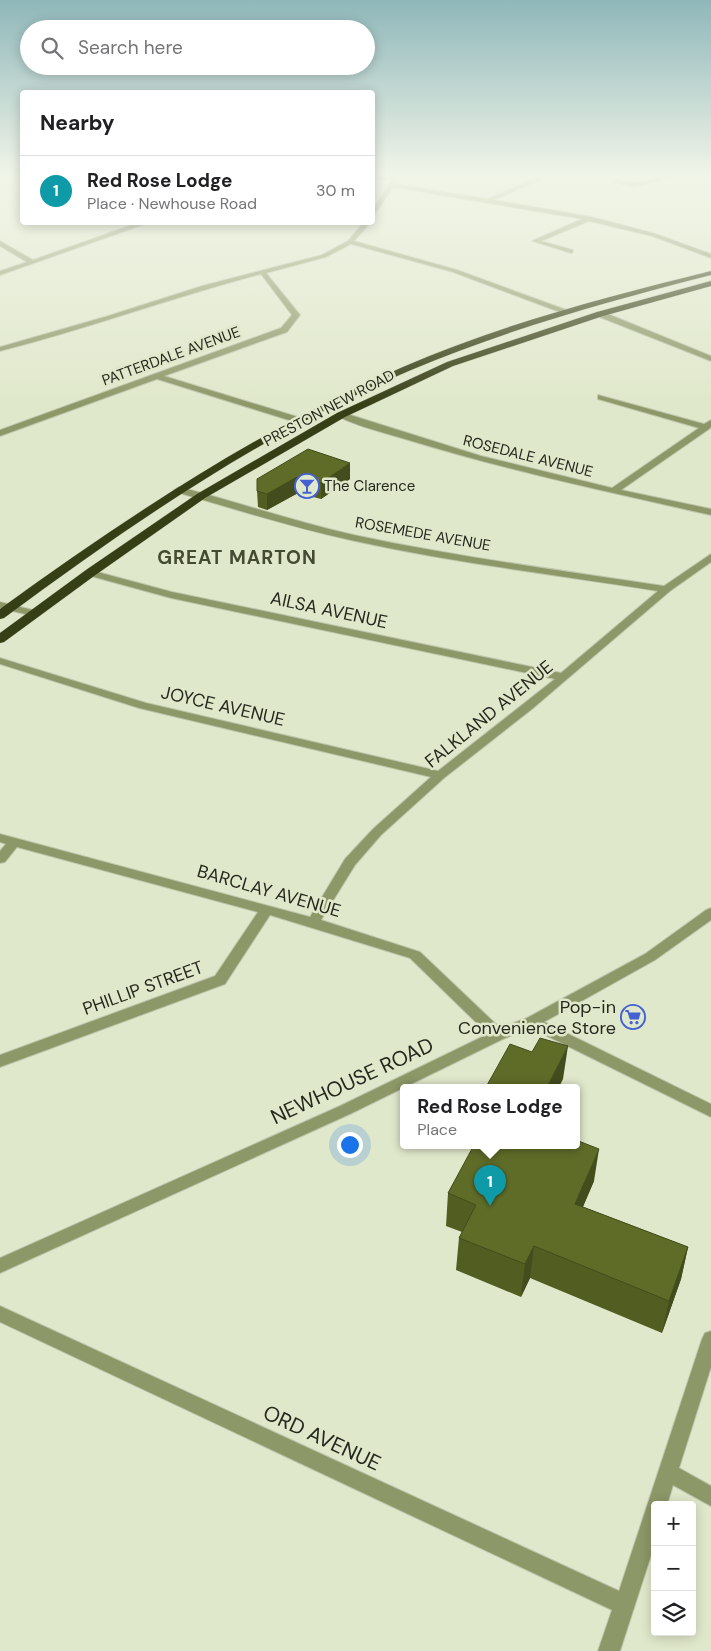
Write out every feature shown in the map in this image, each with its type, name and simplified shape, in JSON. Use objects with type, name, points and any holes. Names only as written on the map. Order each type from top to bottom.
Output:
[{"type":"highway","name":"PRESTON NEW ROAD","points":[[0,615],[5,606],[179,490],[298,420],[367,386],[490,336],[568,312],[711,273]]},
{"type":"highway","name":"PRESTON NEW ROAD","points":[[0,639],[90,572],[201,496],[341,415],[450,364],[600,314],[711,284]]},
{"type":"street","points":[[15,252],[32,262]]},
{"type":"street","points":[[0,273],[61,252]]},
{"type":"street","points":[[0,349],[111,318],[204,287],[324,256],[331,252]]},
{"type":"street","points":[[386,252],[455,271],[568,312]]},
{"type":"street","name":"PATTERDALE AVENUE","points":[[0,433],[284,330],[296,315],[263,272]]},
{"type":"street","points":[[600,314],[689,352],[711,358]]},
{"type":"street","points":[[156,376],[298,420]]},
{"type":"street","points":[[601,397],[708,425]]},
{"type":"street","name":"ROSEDALE AVENUE","points":[[341,415],[485,461],[711,512]]},
{"type":"street","points":[[613,491],[708,425]]},
{"type":"street","name":"ROSEMEDE AVENUE","points":[[179,490],[300,524],[395,546],[666,589]]},
{"type":"street","name":"FALKLAND AVENUE","points":[[313,922],[350,862],[363,846],[440,775],[563,677],[666,589],[711,557]]},
{"type":"street","name":"AILSA AVENUE","points":[[90,572],[171,595],[563,677]]},
{"type":"street","points":[[5,606],[33,613]]},
{"type":"street","name":"JOYCE AVENUE","points":[[0,661],[143,706],[440,775]]},
{"type":"street","name":"BARCLAY AVENUE","points":[[0,838],[267,909],[415,954],[498,1035]]},
{"type":"street","points":[[0,859],[14,842]]},
{"type":"street","name":"PHILLIP STREET","points":[[0,1061],[220,980],[267,909]]},
{"type":"street","name":"NEWHOUSE ROAD","points":[[0,1266],[345,1110],[498,1035],[532,1022],[650,957],[711,913]]},
{"type":"street","points":[[532,1022],[711,1111]]},
{"type":"street","name":"ORD AVENUE","points":[[0,1314],[624,1604]]},
{"type":"street","points":[[658,1501],[711,1339]]},
{"type":"street","points":[[668,1472],[711,1497]]},
{"type":"street","points":[[609,1651],[651,1524]]},
{"type":"building","points":[[308,449],[350,463],[321,483],[297,477],[267,494],[257,491],[257,479]]},
{"type":"building","points":[[540,1038],[568,1046],[549,1084],[488,1084],[510,1044],[532,1052]]},
{"type":"building","points":[[580,1142],[599,1149],[575,1204],[688,1247],[669,1301],[534,1246],[525,1264],[459,1238],[476,1205],[448,1193],[472,1149],[580,1149]]},
{"type":"place","name":"The Clarence","points":[[307,486]]},
{"type":"place","name":"Pop-in Convenience Store","points":[[633,1017]]},
{"type":"place","name":"Red Rose Lodge","points":[[490,1206]]},
{"type":"district","name":"GREAT MARTON","points":[[237,557]]}]
